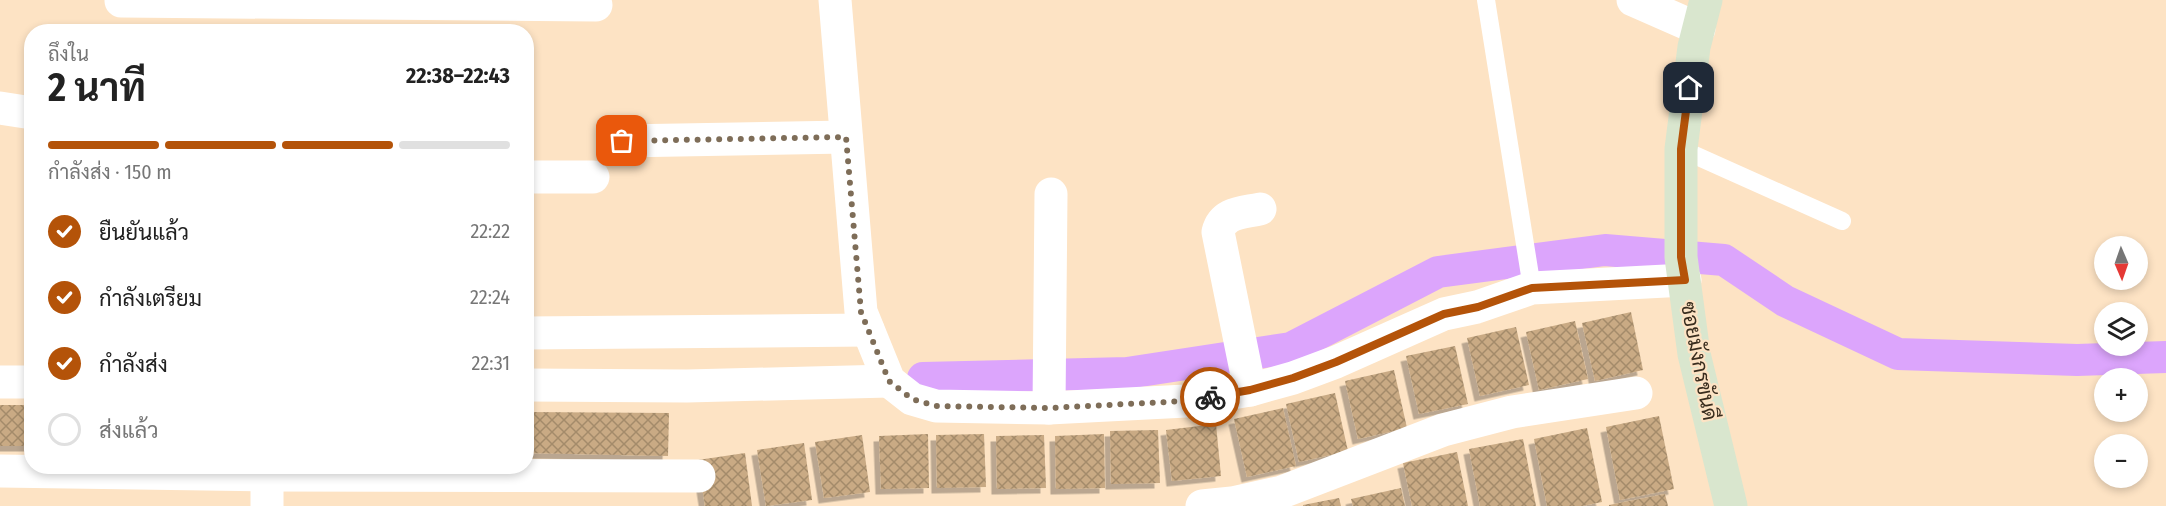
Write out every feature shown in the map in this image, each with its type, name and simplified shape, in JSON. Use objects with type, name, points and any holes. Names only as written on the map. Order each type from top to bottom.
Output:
[{"type":"street","points":[[834,0],[861,312],[889,381],[912,399],[936,406],[1049,408],[1186,401],[1250,390],[1293,378],[1336,362],[1444,314],[1478,307],[1532,288],[1685,280]]},
{"type":"street","points":[[1633,0],[1702,15]]},
{"type":"street","points":[[121,1],[384,11],[596,5]]},
{"type":"street","name":"ซอยมังกรขันดี","points":[[1702,15],[1694,47],[1681,149],[1681,257],[1694,354],[1731,506]]},
{"type":"street","points":[[0,108],[24,112]]},
{"type":"street","points":[[622,141],[846,137]]},
{"type":"street","points":[[534,177],[593,177]]},
{"type":"street","points":[[1049,408],[1051,194]]},
{"type":"street","points":[[1250,390],[1218,232],[1220,223],[1226,217],[1260,209]]},
{"type":"street","points":[[534,333],[868,330]]},
{"type":"street","points":[[534,385],[687,386],[889,381]]},
{"type":"street","points":[[0,382],[24,382]]},
{"type":"street","points":[[1202,506],[1257,502],[1455,427],[1512,412],[1636,393]]},
{"type":"street","points":[[0,471],[24,473]]},
{"type":"street","points":[[42,474],[267,490],[699,476]]},
{"type":"lane","points":[[1486,0],[1532,288]]},
{"type":"lane","points":[[1681,149],[1842,221]]},
{"type":"building","points":[[1631,312],[1643,370],[1595,381],[1582,323]]},
{"type":"building","points":[[1575,321],[1588,379],[1539,390],[1526,332]]},
{"type":"building","points":[[1516,327],[1529,385],[1480,396],[1467,338]]},
{"type":"building","points":[[1455,346],[1468,404],[1419,414],[1406,356]]},
{"type":"building","points":[[1394,370],[1407,428],[1358,439],[1345,381]]},
{"type":"building","points":[[1335,393],[1348,451],[1299,462],[1286,404]]},
{"type":"building","points":[[0,405],[24,405],[24,446],[0,446]]},
{"type":"building","points":[[1283,408],[1296,466],[1247,477],[1234,419]]},
{"type":"building","points":[[534,412],[669,413],[668,456],[534,453]]},
{"type":"building","points":[[1659,416],[1674,489],[1620,500],[1606,427]]},
{"type":"building","points":[[1216,424],[1221,476],[1172,481],[1166,430]]},
{"type":"building","points":[[1587,428],[1602,502],[1582,506],[1547,506],[1534,439]]},
{"type":"building","points":[[1158,430],[1160,483],[1111,484],[1110,431]]},
{"type":"building","points":[[928,434],[929,488],[881,489],[879,436]]},
{"type":"building","points":[[984,434],[986,487],[937,488],[936,435]]},
{"type":"building","points":[[1104,434],[1105,488],[1056,489],[1055,436]]},
{"type":"building","points":[[862,435],[870,492],[824,498],[815,442]]},
{"type":"building","points":[[1044,435],[1046,488],[997,489],[996,436]]},
{"type":"building","points":[[1523,439],[1536,506],[1480,506],[1469,449]]},
{"type":"building","points":[[804,443],[812,500],[766,506],[757,450]]},
{"type":"building","points":[[1457,452],[1468,506],[1412,506],[1403,463]]},
{"type":"building","points":[[745,453],[752,506],[705,506],[698,460]]},
{"type":"building","points":[[1401,488],[1405,506],[1353,506],[1351,499]]},
{"type":"building","points":[[1665,494],[1668,506],[1609,506],[1609,505]]},
{"type":"building","points":[[1339,498],[1341,506],[1303,506],[1303,505]]},
{"type":"waterway","points":[[923,378],[1127,373],[1291,348],[1438,272],[1605,250],[1724,260],[1785,301],[1898,354],[2077,360],[2166,357]]},
{"type":"way so far","points":[[622,141],[846,137],[861,312],[889,381],[912,399],[936,406],[1049,408],[1186,401],[1210,397]]},
{"type":"route","points":[[1210,397],[1250,390],[1293,378],[1336,362],[1444,314],[1478,307],[1532,288],[1685,280],[1681,257],[1681,149],[1689,88]]}]
